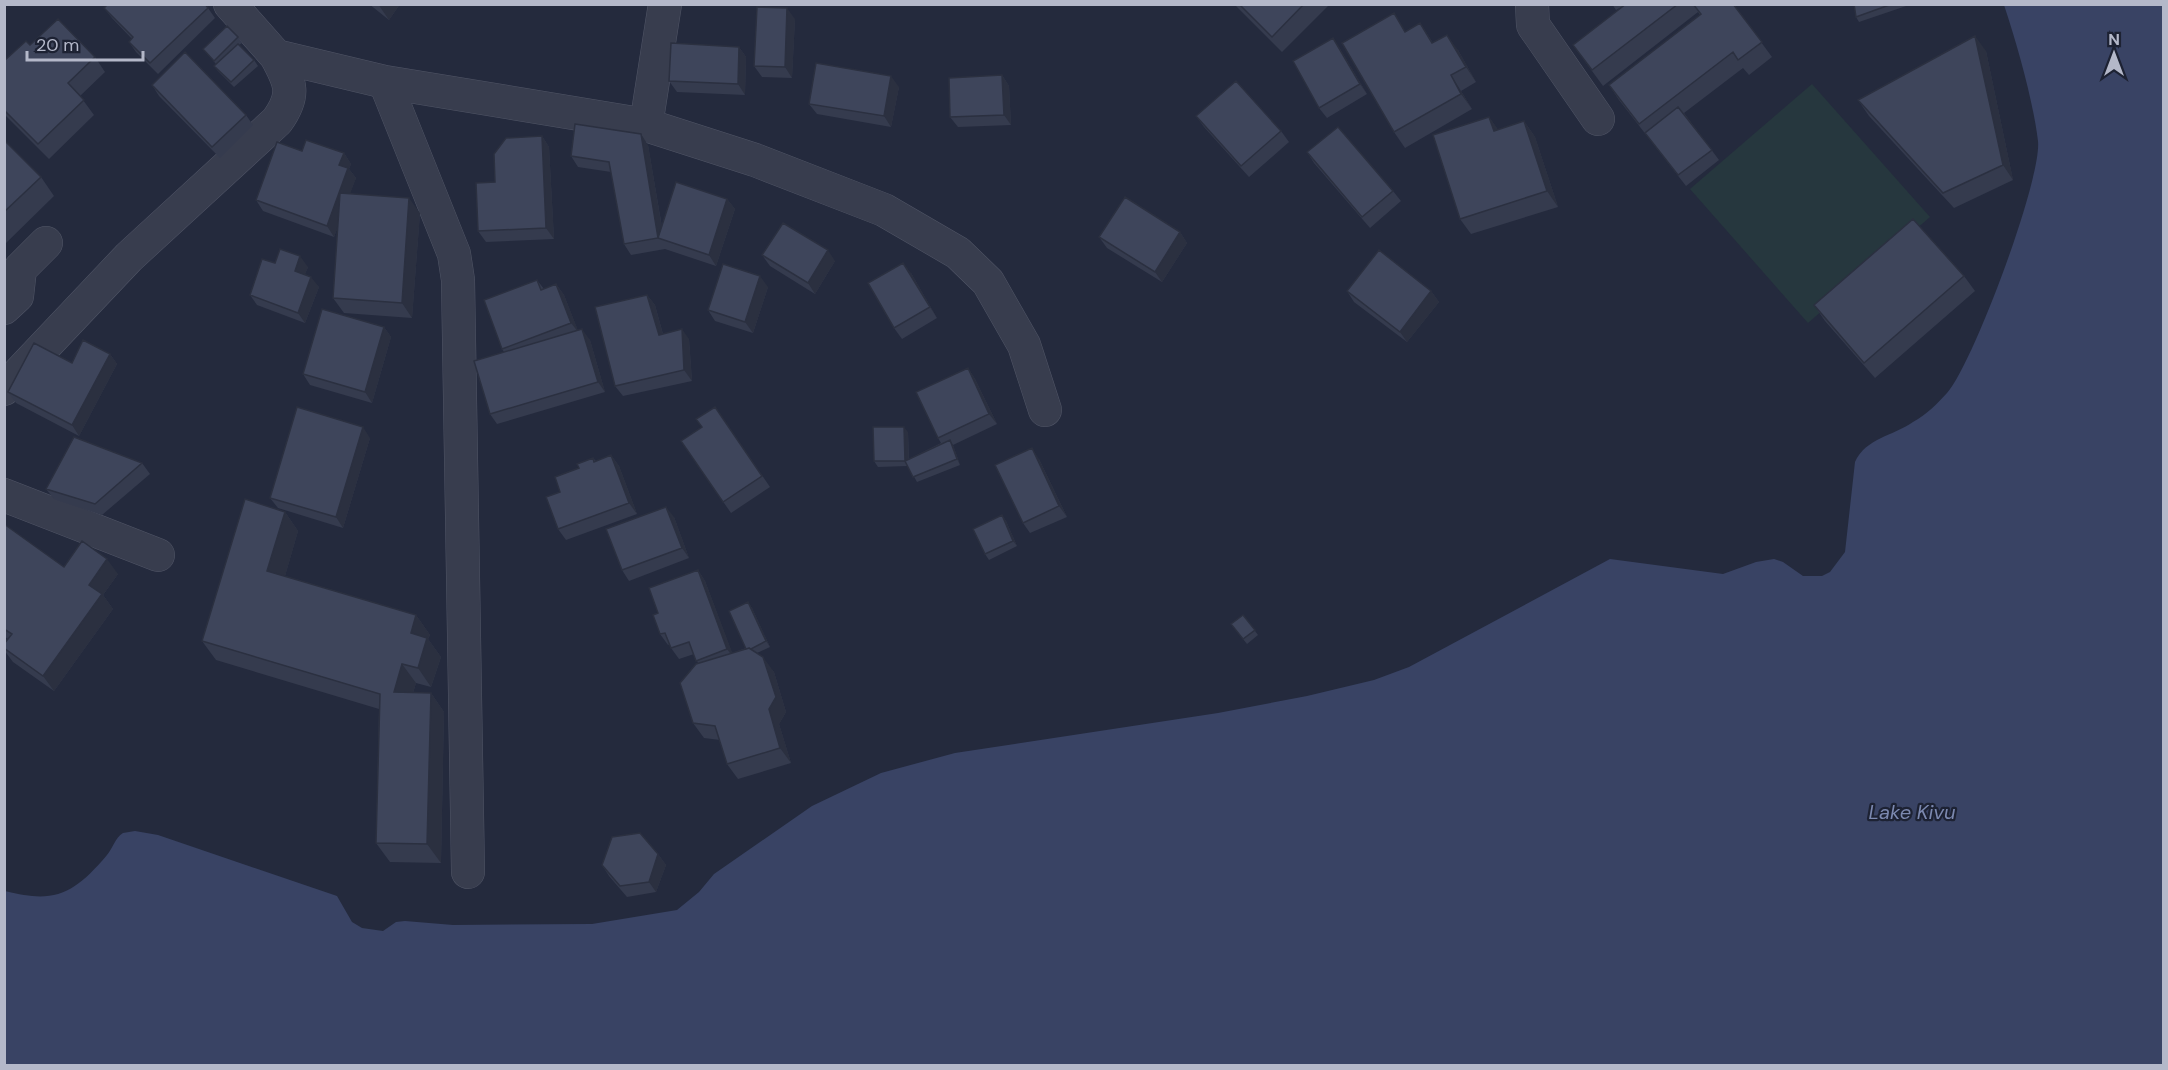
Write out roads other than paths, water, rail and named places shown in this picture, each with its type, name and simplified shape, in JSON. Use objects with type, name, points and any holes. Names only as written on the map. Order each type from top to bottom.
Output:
[{"type":"street","points":[[4,389],[129,257],[277,121],[287,107],[290,94],[288,77],[276,56],[230,4]]},
{"type":"street","points":[[646,125],[665,4]]},
{"type":"street","points":[[1532,4],[1533,25],[1598,119]]},
{"type":"street","points":[[276,56],[385,82],[646,125],[755,160],[884,210],[958,253],[988,282],[1008,313],[1024,345],[1045,410]]},
{"type":"street","points":[[385,82],[447,233],[454,254],[458,280],[468,872]]},
{"type":"street","points":[[4,308],[17,296],[20,269],[46,243]]},
{"type":"street","points":[[4,495],[158,555]]},
{"type":"water","name":"Lake Kivu","points":[[2004,5],[2163,5],[2163,1065],[5,1065],[5,891],[22,895],[51,896],[73,887],[95,868],[123,833],[135,831],[158,835],[337,896],[352,922],[362,928],[383,931],[396,922],[405,921],[453,925],[592,924],[677,910],[699,892],[714,874],[812,806],[881,773],[955,753],[1218,713],[1374,680],[1409,667],[1610,559],[1723,574],[1756,562],[1774,559],[1783,562],[1803,576],[1822,576],[1830,572],[1845,552],[1855,462],[1873,442],[1918,419],[1947,393],[1973,347],[2018,230],[2036,162],[2038,141],[2024,72]]}]
